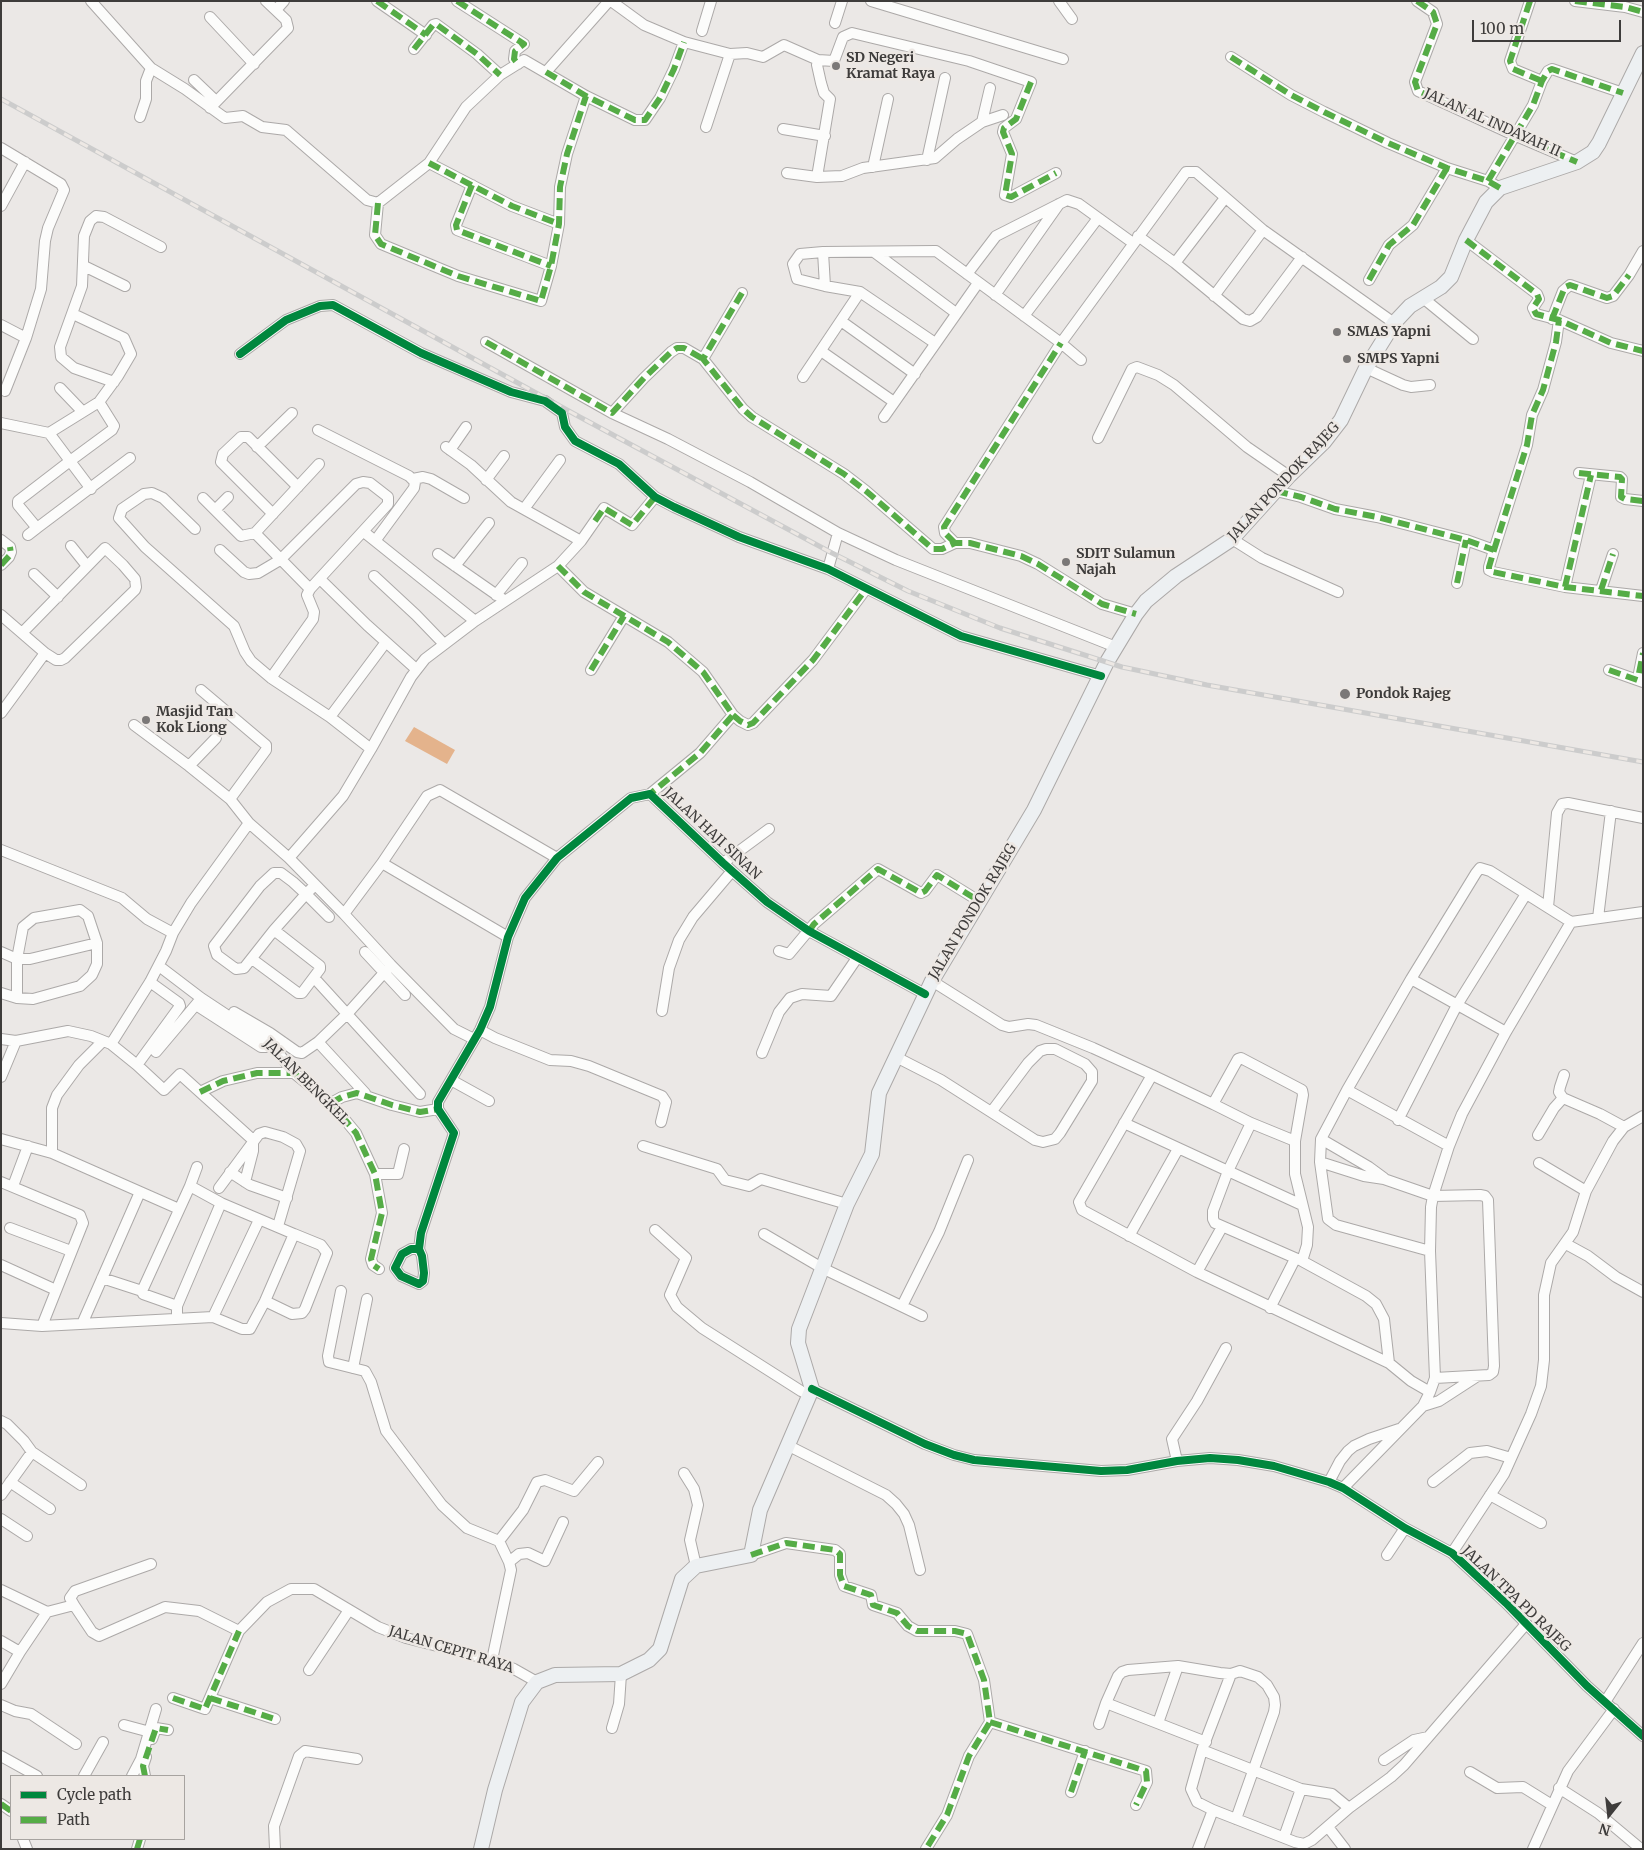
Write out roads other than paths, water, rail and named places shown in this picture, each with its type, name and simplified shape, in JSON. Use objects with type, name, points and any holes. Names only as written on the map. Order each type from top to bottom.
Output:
[{"type":"main road","name":"JALAN PONDOK RAJEG","points":[[811,1392],[798,1343],[799,1329],[847,1204],[872,1154],[879,1093],[925,994],[1034,810],[1116,647],[1136,614],[1146,601],[1176,576],[1232,539],[1289,476],[1324,442],[1341,420],[1366,368],[1394,324],[1410,306],[1441,287],[1451,277],[1466,240],[1494,185],[1577,162],[1593,152],[1643,53]]},
{"type":"main road","points":[[481,1849],[495,1790],[522,1702],[537,1682],[556,1675],[621,1674],[649,1660],[660,1649],[682,1579],[696,1566],[751,1555],[760,1510],[811,1392]]},
{"type":"street","points":[[91,1],[151,68],[213,105]]},
{"type":"street","points":[[213,105],[288,28],[286,20],[266,1]]},
{"type":"street","points":[[276,10],[284,1]]},
{"type":"street","points":[[377,1],[426,35]]},
{"type":"street","points":[[457,1],[524,44],[515,51],[514,59],[518,64]]},
{"type":"street","points":[[546,72],[610,1],[644,25],[684,42],[730,54],[747,53],[763,57],[784,45],[818,60],[834,61],[843,37],[852,34],[969,61],[1031,82],[1016,119],[1004,128],[1003,132],[1012,154],[1005,195],[1011,197],[1056,173]]},
{"type":"street","points":[[702,31],[711,1]]},
{"type":"street","points":[[835,24],[842,1]]},
{"type":"street","points":[[871,1],[1063,59]]},
{"type":"street","points":[[1058,1],[1072,19]]},
{"type":"street","name":"JALAN AL INDAYAH II","points":[[1417,1],[1433,12],[1436,24],[1415,82],[1418,91],[1577,162]]},
{"type":"street","points":[[1530,1],[1510,61],[1513,69],[1542,81]]},
{"type":"street","points":[[1575,1],[1625,7],[1643,12]]},
{"type":"street","points":[[210,17],[254,64]]},
{"type":"street","points":[[414,49],[433,25],[437,24],[477,54],[500,75]]},
{"type":"street","points":[[586,96],[567,154],[562,179],[559,224],[551,266],[540,302],[458,276],[381,244],[375,235],[378,203],[426,165],[466,107],[500,75],[524,60],[586,96],[635,120],[645,120],[660,98],[674,70],[684,42]]},
{"type":"street","points":[[706,127],[730,54]]},
{"type":"street","points":[[1231,57],[1291,95],[1324,112],[1447,168],[1494,185],[1516,136],[1534,105],[1542,81],[1548,71],[1552,69],[1623,93]]},
{"type":"street","points":[[817,177],[830,99],[822,88],[817,65],[818,60]]},
{"type":"street","points":[[140,117],[146,99],[146,81],[151,68]]},
{"type":"street","points":[[927,160],[945,78]]},
{"type":"street","points":[[194,80],[225,118],[243,116],[262,127],[286,130],[367,200],[378,203]]},
{"type":"street","points":[[982,122],[990,88]]},
{"type":"street","points":[[873,167],[888,99]]},
{"type":"street","points":[[787,173],[817,177],[842,176],[863,168],[935,158],[956,139],[982,122],[1003,115]]},
{"type":"street","points":[[783,130],[825,136]]},
{"type":"street","points":[[1,148],[61,184],[64,190],[46,235],[43,254],[42,289],[38,304],[5,391]]},
{"type":"street","points":[[1,206],[25,162]]},
{"type":"street","points":[[426,165],[438,175]]},
{"type":"street","points":[[426,165],[472,185],[512,206],[559,224]]},
{"type":"street","points":[[1369,280],[1389,246],[1413,225],[1447,168]]},
{"type":"street","points":[[955,543],[945,534],[944,527],[1061,343],[1186,172],[1196,172],[1263,230],[1394,324]]},
{"type":"street","points":[[472,185],[456,225],[457,230],[551,266]]},
{"type":"street","points":[[1175,263],[1225,198]]},
{"type":"street","points":[[967,274],[996,236],[1060,202],[1068,200],[1079,204],[1098,218],[1175,263],[1243,319],[1250,321],[1257,317],[1302,257]]},
{"type":"street","points":[[995,295],[1060,202]]},
{"type":"street","points":[[114,382],[74,368],[61,357],[60,347],[82,286],[84,236],[90,221],[96,216],[104,217],[161,247]]},
{"type":"street","points":[[1024,316],[1098,218]]},
{"type":"street","points":[[1214,296],[1263,230]]},
{"type":"street","points":[[1466,240],[1538,294],[1539,299],[1533,308],[1536,314],[1611,343],[1643,352]]},
{"type":"street","points":[[935,343],[860,292],[797,279],[793,264],[800,254],[936,251],[1061,343],[1081,360]]},
{"type":"street","points":[[1643,251],[1629,275],[1613,296],[1607,298],[1570,285],[1563,291],[1555,320],[1556,342],[1543,390],[1532,415],[1527,446],[1489,567],[1489,570],[1493,572],[1565,587],[1643,596]]},
{"type":"street","points":[[823,252],[825,286]]},
{"type":"street","points":[[874,252],[956,314]]},
{"type":"street","points":[[84,266],[125,286]]},
{"type":"street","points":[[884,417],[978,282]]},
{"type":"street","points":[[703,358],[742,292]]},
{"type":"street","points":[[802,377],[860,292]]},
{"type":"street","points":[[1423,298],[1473,339]]},
{"type":"street","points":[[240,354],[286,320],[320,306],[334,305],[421,353],[511,392],[545,401],[562,413],[565,427],[575,441],[618,464],[655,497],[739,537],[828,569],[961,636],[1101,676]]},
{"type":"street","points":[[49,433],[99,402],[131,354],[124,338],[73,314]]},
{"type":"street","points":[[841,321],[914,374]]},
{"type":"street","points":[[1,325],[26,338]]},
{"type":"street","points":[[486,342],[612,413],[668,439],[750,482],[838,533],[896,560],[1116,647]]},
{"type":"street","points":[[612,413],[671,352],[677,348],[684,348],[703,358],[743,409],[752,417],[844,474],[933,549],[942,549],[955,543],[970,543],[1021,556],[1038,564],[1102,604],[1136,614]]},
{"type":"street","points":[[821,351],[894,402]]},
{"type":"street","points":[[1098,438],[1132,369],[1137,366],[1158,375],[1174,385],[1247,447],[1289,476]]},
{"type":"street","points":[[1366,368],[1403,385],[1411,387],[1430,384]]},
{"type":"street","points":[[60,388],[83,412]]},
{"type":"street","points":[[37,528],[18,505],[18,501],[114,428],[112,421],[99,402]]},
{"type":"street","points":[[257,447],[292,413]]},
{"type":"street","points":[[1,423],[49,433],[90,489]]},
{"type":"street","points":[[466,427],[448,449],[471,464],[511,502],[581,541]]},
{"type":"street","points":[[318,430],[413,479],[423,477],[431,479],[464,498]]},
{"type":"street","points":[[273,514],[221,462],[223,454],[241,437],[248,438],[298,486]]},
{"type":"street","points":[[486,480],[504,456]]},
{"type":"street","points":[[28,535],[130,458]]},
{"type":"street","points":[[524,509],[560,460]]},
{"type":"street","points":[[203,498],[241,536],[255,533],[319,464]]},
{"type":"street","points":[[1579,473],[1620,477],[1622,479],[1621,497],[1643,501]]},
{"type":"street","points":[[1565,587],[1590,475]]},
{"type":"street","points":[[375,542],[414,488],[413,479]]},
{"type":"street","points":[[220,550],[249,574],[258,574],[280,560],[356,484],[370,483],[388,497],[388,504],[310,589],[307,595],[314,612],[313,619],[271,678]]},
{"type":"street","points":[[1276,491],[1302,497],[1335,509],[1377,517],[1466,540],[1494,550]]},
{"type":"street","points":[[195,529],[163,498],[152,493],[144,494],[122,509],[119,518],[145,547],[234,626],[248,657],[271,678],[330,717],[371,749]]},
{"type":"street","points":[[215,510],[228,497]]},
{"type":"street","points":[[500,597],[558,566],[581,541],[604,508],[632,525],[635,524],[655,497]]},
{"type":"street","points":[[455,566],[489,523]]},
{"type":"street","points":[[364,532],[474,621]]},
{"type":"street","points":[[255,533],[310,589]]},
{"type":"street","points":[[828,569],[838,533]]},
{"type":"street","points":[[1232,539],[1262,558],[1338,592]]},
{"type":"street","points":[[1,540],[10,547],[11,552],[1,565]]},
{"type":"street","points":[[1457,583],[1466,540]]},
{"type":"street","points":[[71,546],[88,566]]},
{"type":"street","points":[[1,630],[4,618],[45,653],[56,660],[65,658],[136,587],[135,579],[105,548],[22,633]]},
{"type":"street","points":[[438,554],[500,597]]},
{"type":"street","points":[[1601,590],[1613,554]]},
{"type":"street","points":[[289,858],[343,796],[416,669],[424,659],[474,621],[500,597],[522,563]]},
{"type":"street","points":[[558,566],[584,592],[668,642],[703,672],[733,715],[748,725],[753,723],[813,660],[866,589]]},
{"type":"street","points":[[34,574],[58,597]]},
{"type":"street","points":[[374,576],[444,644]]},
{"type":"street","points":[[320,578],[367,625],[416,669]]},
{"type":"street","points":[[591,670],[624,616]]},
{"type":"street","points":[[330,717],[386,642]]},
{"type":"street","points":[[1,713],[45,653]]},
{"type":"street","points":[[1609,670],[1641,678],[1643,653]]},
{"type":"street","points":[[201,690],[266,745],[266,750],[230,799]]},
{"type":"street","points":[[650,794],[700,753],[733,715]]},
{"type":"street","points":[[134,725],[230,799],[249,822],[289,858],[344,914],[388,969],[405,995]]},
{"type":"street","points":[[189,766],[216,738]]},
{"type":"street","points":[[344,914],[382,863],[426,796],[440,790],[557,858]]},
{"type":"street","name":"JALAN HAJI SINAN","points":[[438,1109],[438,1102],[480,1030],[490,1007],[508,937],[525,898],[557,858],[631,798],[650,794],[723,864],[767,902],[809,932],[925,994]]},
{"type":"street","points":[[1548,907],[1558,808],[1564,803],[1568,803],[1611,810],[1643,818]]},
{"type":"street","points":[[1598,918],[1611,810]]},
{"type":"street","points":[[52,1152],[52,1108],[57,1095],[79,1065],[107,1042],[150,982],[173,933],[190,903],[249,822]]},
{"type":"street","points":[[723,864],[769,829]]},
{"type":"street","points":[[1,850],[122,898],[147,919],[173,933]]},
{"type":"street","points":[[382,863],[508,937]]},
{"type":"street","points":[[1430,1251],[1331,1222],[1328,1219],[1320,1162],[1321,1139],[1410,979],[1473,878],[1480,868],[1490,871],[1571,922],[1643,912]]},
{"type":"street","points":[[779,951],[789,954],[814,924],[878,869],[921,893],[925,891],[937,874],[979,901]]},
{"type":"street","points":[[662,1011],[669,968],[679,940],[693,917],[732,871]]},
{"type":"street","points":[[315,885],[306,894],[274,930],[244,968],[236,968],[217,955],[214,946],[260,886],[274,872],[281,873],[306,894],[329,917]]},
{"type":"street","points":[[1398,1120],[1457,1005],[1526,894]]},
{"type":"street","points":[[1,993],[17,998],[33,999],[80,986],[92,975],[97,964],[97,943],[88,916],[80,910],[34,918],[23,927],[17,959],[17,998]]},
{"type":"street","points":[[1343,1488],[1423,1406],[1430,1392],[1435,1378],[1430,1251],[1431,1207],[1449,1146],[1462,1114],[1506,1032],[1571,922]]},
{"type":"street","points":[[252,959],[298,993],[302,993],[320,969],[320,966],[274,930]]},
{"type":"street","points":[[1,952],[17,959],[40,957],[97,943]]},
{"type":"street","points":[[365,952],[388,969],[454,1029],[474,1039]]},
{"type":"street","points":[[762,1053],[779,1012],[790,998],[802,994],[831,996],[857,958]]},
{"type":"street","name":"JALAN BENGKEL","points":[[159,966],[199,1001],[272,1045],[294,1073],[331,1103],[356,1133],[375,1174],[382,1212],[371,1259],[374,1266],[379,1268]]},
{"type":"street","points":[[234,1012],[270,1033],[297,1052],[306,1051],[348,1013],[388,969]]},
{"type":"street","points":[[1410,979],[1506,1032]]},
{"type":"street","points":[[317,981],[420,1094]]},
{"type":"street","points":[[932,981],[1002,1025],[1009,1027],[1028,1024],[1036,1025],[1093,1048],[1251,1123],[1295,1141]]},
{"type":"street","points":[[137,1065],[180,1006],[179,1003],[150,982]]},
{"type":"street","points":[[156,1052],[199,1001]]},
{"type":"street","points":[[480,1030],[550,1060],[572,1061],[589,1066],[662,1096],[666,1102],[661,1122]]},
{"type":"street","points":[[1,1039],[16,1041],[68,1031],[107,1042],[137,1065],[164,1090],[180,1074],[253,1140],[253,1151],[245,1182]]},
{"type":"street","points":[[1,1077],[16,1041]]},
{"type":"street","points":[[318,1042],[365,1093]]},
{"type":"street","points":[[896,1057],[941,1080],[1035,1140],[1049,1142],[1060,1133],[1092,1081],[1092,1072],[1086,1064],[1055,1049],[1040,1051],[1028,1063],[992,1111]]},
{"type":"street","points":[[1213,1104],[1238,1059],[1241,1058],[1302,1090],[1303,1095],[1295,1141],[1295,1174],[1308,1227],[1307,1245],[1270,1308]]},
{"type":"street","points":[[200,1092],[223,1081],[257,1073],[294,1073]]},
{"type":"street","points":[[1152,1075],[1078,1202],[1082,1210],[1197,1272],[1389,1363],[1411,1381],[1430,1392]]},
{"type":"street","points":[[1564,1075],[1560,1087],[1563,1098],[1624,1127]]},
{"type":"street","points":[[451,1080],[488,1101]]},
{"type":"street","points":[[1347,1090],[1398,1120],[1449,1146]]},
{"type":"street","points":[[331,1103],[342,1097],[357,1093],[420,1112],[438,1109],[454,1132],[421,1233],[419,1249]]},
{"type":"street","points":[[1538,1135],[1554,1108],[1563,1098]]},
{"type":"street","points":[[1452,1553],[1504,1474],[1531,1414],[1541,1386],[1544,1360],[1544,1295],[1551,1263],[1573,1232],[1586,1190],[1613,1142],[1624,1127],[1643,1116]]},
{"type":"street","points":[[1124,1123],[1302,1205]]},
{"type":"street","points":[[1251,1123],[1228,1171],[1212,1219],[1216,1224],[1298,1260],[1366,1296],[1376,1304],[1384,1319],[1389,1363]]},
{"type":"street","points":[[218,1188],[259,1134],[265,1132],[296,1144],[300,1151],[278,1226]]},
{"type":"street","points":[[1,1139],[52,1152],[179,1209]]},
{"type":"street","points":[[1321,1139],[1369,1167],[1384,1179]]},
{"type":"street","points":[[13,1186],[28,1146]]},
{"type":"street","points":[[643,1146],[717,1170],[725,1180],[749,1186],[761,1179],[847,1204]]},
{"type":"street","points":[[375,1174],[398,1174],[404,1149]]},
{"type":"street","points":[[1128,1236],[1178,1149]]},
{"type":"street","points":[[902,1306],[939,1232],[968,1160]]},
{"type":"street","points":[[1320,1162],[1364,1176],[1384,1179],[1434,1196],[1480,1195],[1485,1196],[1488,1200],[1493,1372],[1489,1376],[1435,1378]]},
{"type":"street","points":[[1539,1163],[1586,1190]]},
{"type":"street","points":[[142,1291],[190,1186],[196,1168]]},
{"type":"street","points":[[230,1172],[245,1182],[287,1198]]},
{"type":"street","points":[[1,1182],[80,1215],[83,1223],[42,1326]]},
{"type":"street","points":[[190,1186],[221,1204],[321,1245],[327,1253],[302,1313],[292,1314],[265,1301]]},
{"type":"street","points":[[82,1324],[140,1192]]},
{"type":"street","points":[[177,1319],[177,1306],[221,1204]]},
{"type":"street","points":[[213,1318],[259,1220]]},
{"type":"street","points":[[1197,1272],[1222,1226]]},
{"type":"street","points":[[10,1228],[71,1251]]},
{"type":"street","name":"JALAN TPA PD RAJEG","points":[[655,1230],[686,1258],[670,1295],[677,1307],[702,1328],[801,1392],[811,1392],[925,1444],[954,1455],[974,1460],[1048,1465],[1072,1470],[1101,1471],[1127,1470],[1177,1461],[1210,1458],[1238,1460],[1274,1466],[1343,1488],[1405,1528],[1452,1553],[1587,1686],[1643,1736]]},
{"type":"street","points":[[1,1323],[42,1326],[213,1318],[242,1329],[250,1329],[265,1301],[294,1234]]},
{"type":"street","points":[[764,1234],[822,1268],[922,1316]]},
{"type":"street","points":[[1566,1244],[1588,1256],[1616,1277],[1643,1292]]},
{"type":"street","points":[[1,1265],[56,1290]]},
{"type":"street","points":[[102,1278],[142,1291],[143,1294],[177,1306]]},
{"type":"street","points":[[341,1291],[328,1356],[330,1362],[365,1371],[371,1382],[386,1431],[442,1505],[467,1528],[499,1541],[509,1562],[511,1570],[492,1660]]},
{"type":"street","points":[[353,1368],[367,1299]]},
{"type":"street","points":[[1177,1461],[1172,1439],[1197,1401],[1226,1348]]},
{"type":"street","points":[[1423,1406],[1439,1401],[1476,1376]]},
{"type":"street","points":[[1,1421],[8,1424],[32,1452],[80,1485]]},
{"type":"street","points":[[1329,1482],[1348,1450],[1369,1439],[1402,1428]]},
{"type":"street","points":[[787,1445],[886,1495],[896,1504],[904,1514],[909,1525],[920,1570]]},
{"type":"street","points":[[1434,1482],[1470,1453],[1487,1451],[1511,1458]]},
{"type":"street","points":[[1,1495],[32,1452]]},
{"type":"street","points":[[499,1541],[523,1510],[537,1482],[545,1480],[574,1491],[598,1462]]},
{"type":"street","points":[[684,1473],[694,1489],[698,1505],[690,1540],[696,1566]]},
{"type":"street","points":[[10,1482],[50,1509]]},
{"type":"street","points":[[1490,1495],[1540,1523]]},
{"type":"street","points":[[1,1520],[27,1536]]},
{"type":"street","points":[[509,1562],[519,1554],[528,1553],[545,1561],[563,1522]]},
{"type":"street","points":[[1387,1556],[1405,1528]]},
{"type":"street","points":[[751,1555],[786,1543],[835,1550],[840,1554],[840,1575],[844,1586],[871,1595],[872,1605],[897,1613],[908,1626],[917,1631],[955,1631],[967,1634],[984,1680],[990,1722],[969,1756],[947,1815],[926,1849]]},
{"type":"street","points":[[151,1564],[75,1591],[70,1598],[92,1632],[99,1636],[165,1607],[199,1611],[239,1631],[206,1708],[204,1709],[173,1698]]},
{"type":"street","name":"JALAN CEPIT RAYA","points":[[239,1631],[267,1602],[291,1589],[314,1589],[378,1627],[406,1638],[492,1660],[514,1669],[537,1682]]},
{"type":"street","points":[[1,1590],[47,1612],[74,1605]]},
{"type":"street","points":[[309,1670],[349,1610]]},
{"type":"street","points":[[1,1684],[47,1612]]},
{"type":"street","points":[[1231,1674],[1204,1746],[1191,1789],[1197,1802],[1213,1810],[1304,1844],[1312,1840],[1349,1808],[1391,1777],[1526,1624]]},
{"type":"street","points":[[1,1641],[20,1652]]},
{"type":"street","points":[[1605,1702],[1643,1643]]},
{"type":"street","points":[[1158,1724],[1178,1666]]},
{"type":"street","points":[[1099,1724],[1118,1676],[1128,1670],[1178,1666],[1231,1674],[1240,1671],[1258,1677],[1267,1685],[1276,1705],[1236,1819]]},
{"type":"street","points":[[612,1728],[619,1704],[621,1674]]},
{"type":"street","points":[[210,1698],[275,1719]]},
{"type":"street","points":[[1106,1703],[1158,1724],[1253,1770],[1301,1789],[1332,1794],[1349,1808]]},
{"type":"street","points":[[1,1705],[15,1711],[31,1714],[76,1744]]},
{"type":"street","points":[[133,1775],[141,1759],[156,1708]]},
{"type":"street","points":[[1533,1849],[1559,1788],[1577,1757],[1614,1709]]},
{"type":"street","points":[[990,1722],[1146,1771],[1147,1782],[1136,1805]]},
{"type":"street","points":[[124,1725],[150,1732]]},
{"type":"street","points":[[145,1775],[144,1766],[156,1728],[168,1730]]},
{"type":"street","points":[[1384,1760],[1414,1740],[1428,1737]]},
{"type":"street","points":[[85,1775],[103,1742]]},
{"type":"street","points":[[275,1849],[274,1826],[299,1756],[305,1752],[357,1759]]},
{"type":"street","points":[[1071,1792],[1085,1752]]},
{"type":"street","points":[[1,1756],[35,1775]]},
{"type":"street","points":[[1470,1772],[1497,1788],[1523,1786],[1552,1805]]},
{"type":"street","points":[[1559,1788],[1598,1813],[1641,1849]]},
{"type":"street","points":[[1284,1837],[1301,1789]]},
{"type":"street","points":[[1198,1849],[1213,1810]]},
{"type":"street","points":[[1328,1827],[1345,1849]]},
{"type":"railway","points":[[1,99],[578,416],[832,553],[908,591],[1000,628],[1122,667],[1207,685],[1643,762]]},
{"type":"place","name":"SD Negeri Kramat Raya","points":[[836,66]]},
{"type":"place","name":"SMAS Yapni","points":[[1337,332]]},
{"type":"place","name":"SMPS Yapni","points":[[1347,359]]},
{"type":"place","name":"SDIT Sulamun Najah","points":[[1066,562]]},
{"type":"place","name":"Pondok Rajeg","points":[[1345,694]]},
{"type":"place","name":"Masjid Tan Kok Liong","points":[[146,720]]}]
